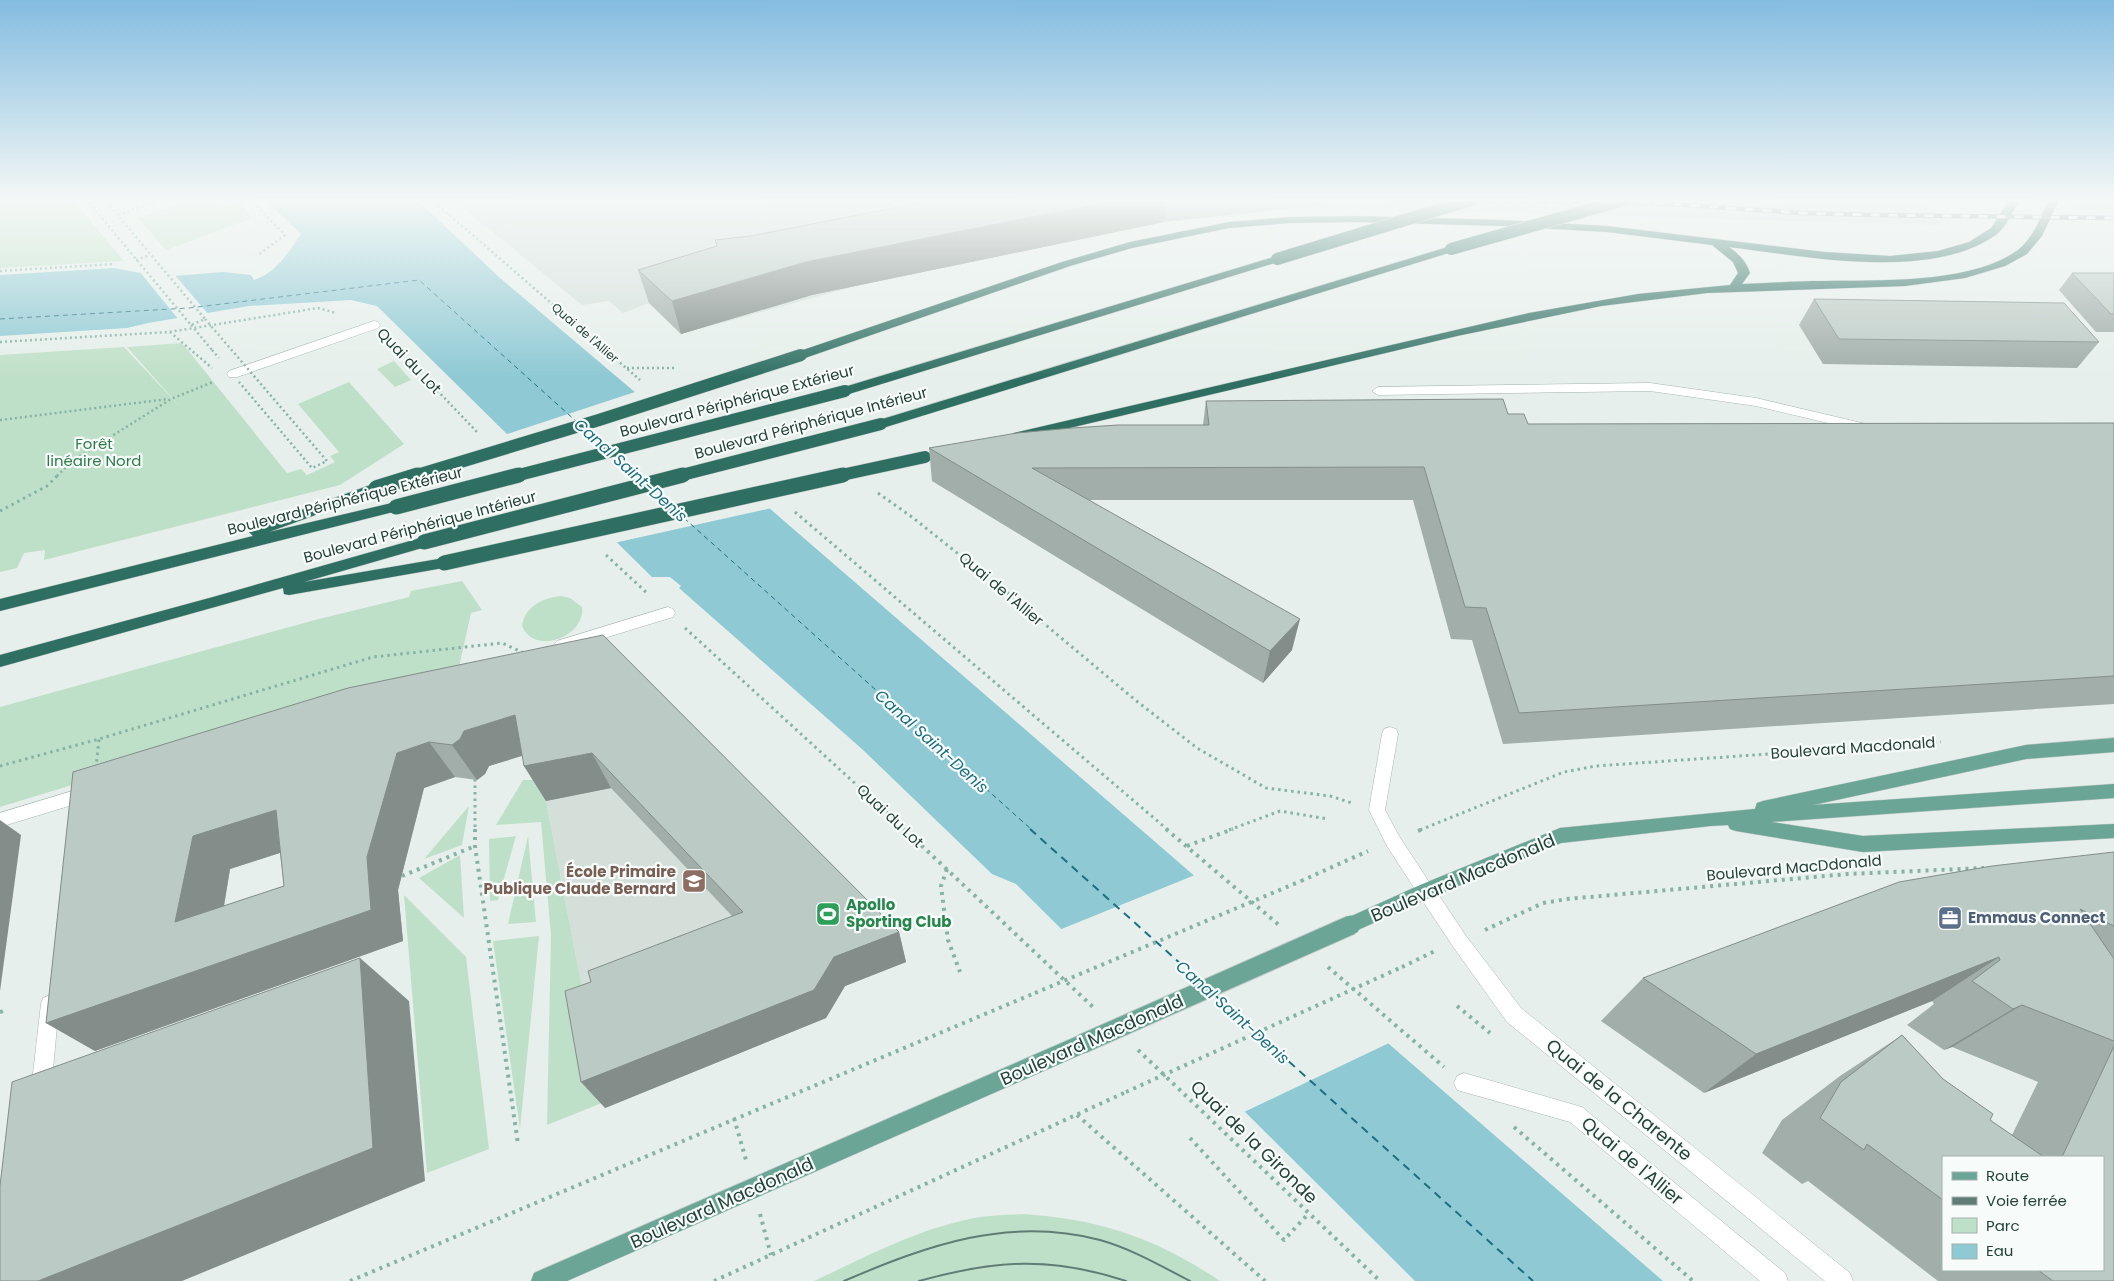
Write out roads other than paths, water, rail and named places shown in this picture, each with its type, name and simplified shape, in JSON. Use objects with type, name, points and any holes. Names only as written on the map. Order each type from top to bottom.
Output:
[{"type":"highway","points":[[188,557],[376,488],[599,420],[801,355],[1084,259]]},
{"type":"highway","name":"Boulevard Périphérique Extérieur","points":[[0,605],[396,507],[845,391],[1278,259]]},
{"type":"highway","name":"Boulevard Périphérique Intérieur","points":[[0,661],[213,603],[424,542],[882,424],[1420,259]]},
{"type":"highway","points":[[1734,287],[1744,273],[1743,266],[1736,259]]},
{"type":"highway","points":[[1011,438],[1561,309],[1640,297],[1734,287],[1909,282],[1963,275],[1985,269],[2008,259]]},
{"type":"highway","points":[[213,603],[444,562],[930,456]]},
{"type":"main road","name":"Boulevard Macdonald","points":[[1710,819],[2026,752],[2114,745]]},
{"type":"main road","name":"Boulevard Macdonald","points":[[542,1281],[1426,891],[1560,836],[1710,819],[2114,791]]},
{"type":"main road","name":"Boulevard Macdonald","points":[[1710,819],[1863,844],[2114,832]]},
{"type":"street","name":"Quai du Lot","points":[[232,374],[374,324]]},
{"type":"street","points":[[1378,391],[1650,387],[1756,402],[1862,426],[1880,434]]},
{"type":"street","points":[[530,656],[668,613]]},
{"type":"street","name":"Quai de la Charente","points":[[1390,734],[1377,810],[1393,840],[1460,942],[1514,1015],[1842,1281]]},
{"type":"street","points":[[0,820],[98,791]]},
{"type":"street","points":[[69,820],[70,799]]},
{"type":"street","points":[[39,1113],[52,985]]},
{"type":"street","name":"Quai de l'Allier","points":[[1464,1084],[1575,1114],[1777,1281]]},
{"type":"water","name":"Canal Saint-Denis","points":[[283,259],[480,259],[1663,1281],[1415,1281],[1016,884],[992,874],[862,749],[679,588],[681,586],[670,577],[652,577],[377,306],[351,300],[249,306],[127,328],[0,336],[0,275],[114,268],[161,277],[223,272],[251,275],[254,280],[269,273]]},
{"type":"tram line","points":[[844,1281],[906,1256],[938,1246],[969,1238],[1033,1231],[1066,1233],[1100,1240],[1146,1258],[1190,1281]]},
{"type":"tram line","points":[[919,1281],[973,1269],[1022,1264],[1072,1267],[1126,1281]]},
{"type":"place","name":"École Primaire Publique Claude Bernard","points":[[694,881]]},
{"type":"place","name":"Apollo Sporting Club","points":[[828,914]]},
{"type":"place","name":"Emmaus Connect","points":[[1950,918]]},
{"type":"park label","name":"Forêt linéaire Nord","points":[[94,452]]}]
